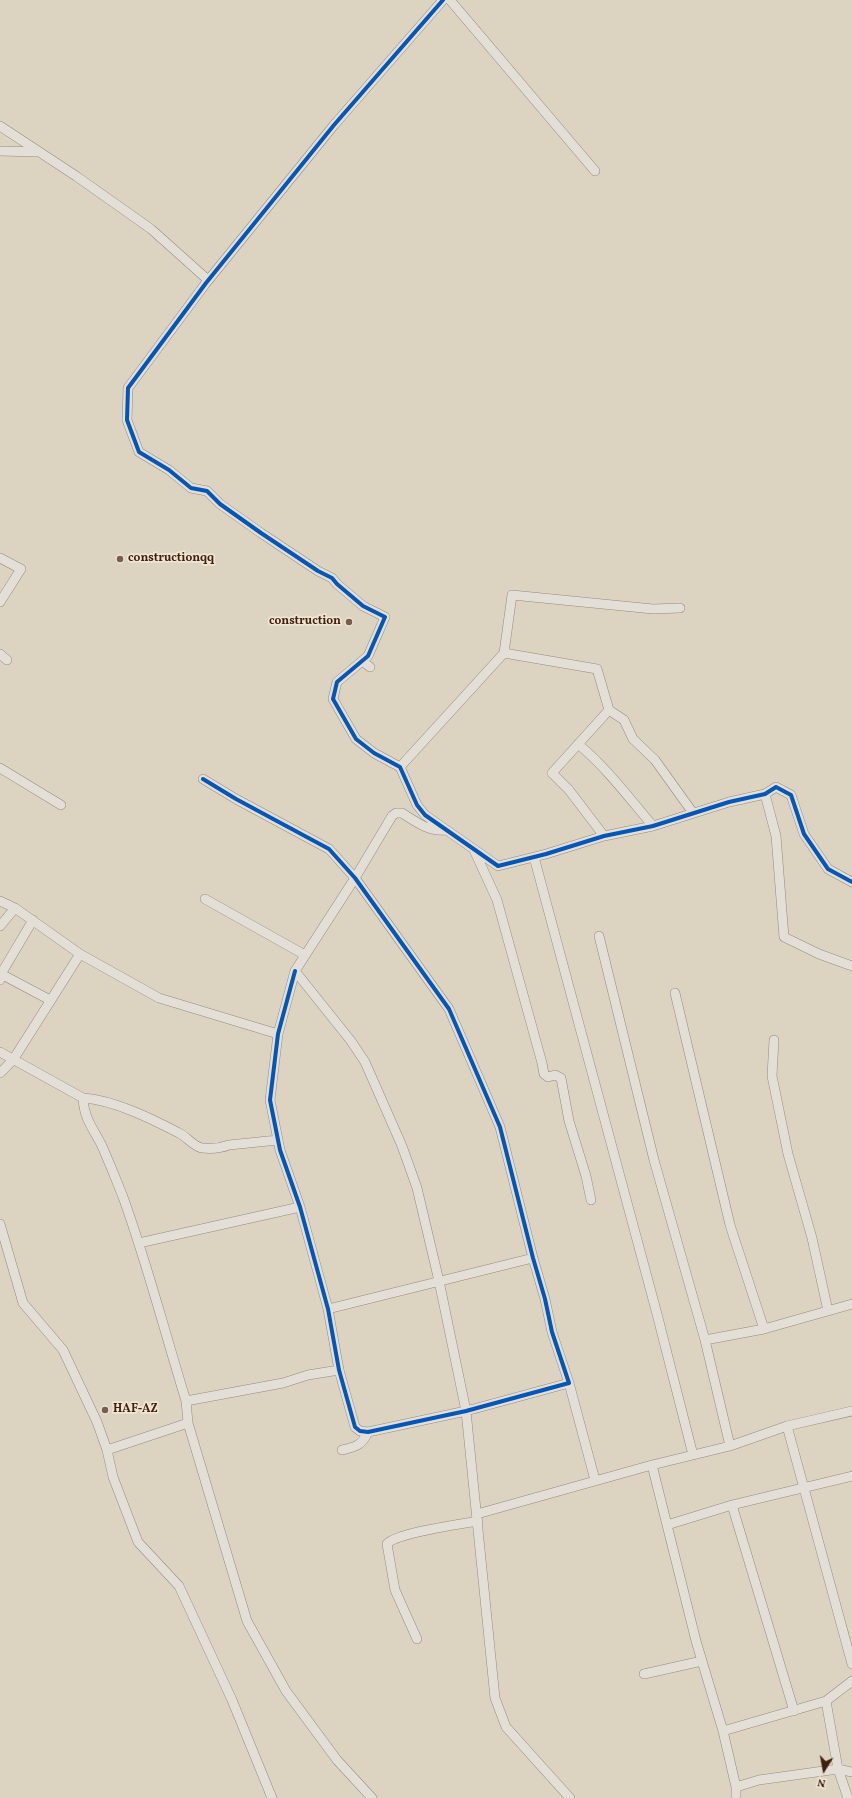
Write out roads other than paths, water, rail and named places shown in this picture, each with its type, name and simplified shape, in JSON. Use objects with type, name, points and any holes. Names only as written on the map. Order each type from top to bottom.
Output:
[{"type":"street","points":[[442,0],[334,124],[208,280],[128,388],[128,420],[139,452],[169,470],[191,488],[207,491],[220,504],[261,533],[318,571],[332,578],[363,606],[385,617],[368,656],[337,682],[333,699],[356,739],[374,753],[400,767],[417,805],[425,815],[498,866],[604,836],[653,826],[693,813],[765,794],[776,787],[791,795],[804,834],[828,869],[852,882]]},
{"type":"street","points":[[450,0],[595,171]]},
{"type":"street","points":[[0,126],[151,229],[208,280]]},
{"type":"street","points":[[0,151],[39,152]]},
{"type":"street","points":[[0,558],[21,569],[0,602]]},
{"type":"street","points":[[400,767],[504,653],[511,598],[514,594],[628,607],[653,609],[680,608]]},
{"type":"street","points":[[504,653],[597,669],[609,710],[624,720],[633,739],[655,760],[693,813]]},
{"type":"street","points":[[362,661],[370,667]]},
{"type":"street","points":[[604,836],[569,790],[552,773],[609,710]]},
{"type":"street","points":[[578,744],[594,757],[653,826]]},
{"type":"street","points":[[0,768],[61,805]]},
{"type":"street","points":[[203,779],[236,799],[329,849],[355,878],[449,1009],[500,1127],[533,1258],[545,1299],[552,1332],[569,1384],[595,1480]]},
{"type":"street","points":[[765,794],[776,836],[784,937],[819,954],[852,966]]},
{"type":"street","points":[[446,830],[430,830],[402,813],[396,813],[392,816],[355,878],[295,971],[278,1034],[270,1100],[280,1150],[300,1207],[328,1308],[339,1370],[355,1427],[360,1431],[368,1432],[466,1411],[569,1384]]},
{"type":"street","points":[[474,848],[497,900],[544,1074],[548,1077],[555,1075],[561,1078],[569,1121],[586,1176],[591,1200]]},
{"type":"street","points":[[534,857],[657,1314],[693,1455]]},
{"type":"street","points":[[205,899],[305,955]]},
{"type":"street","points":[[0,901],[15,908],[80,954],[159,998],[278,1034]]},
{"type":"street","points":[[0,926],[15,908]]},
{"type":"street","points":[[33,920],[0,977],[50,1000]]},
{"type":"street","points":[[598,936],[654,1160],[705,1340],[730,1446]]},
{"type":"street","points":[[0,1073],[13,1060],[80,954]]},
{"type":"street","points":[[295,971],[351,1041],[365,1062],[417,1188],[439,1281],[466,1411],[495,1698],[506,1727],[570,1798]]},
{"type":"street","points":[[675,992],[730,1225],[764,1329]]},
{"type":"street","points":[[774,1040],[772,1076],[788,1154],[812,1238],[828,1311]]},
{"type":"street","points":[[0,1052],[83,1098],[94,1099],[150,1118],[185,1136],[200,1148],[222,1148],[229,1145],[278,1140]]},
{"type":"street","points":[[83,1098],[84,1110],[90,1127],[101,1144],[139,1243],[186,1401],[188,1423],[247,1621],[286,1690],[337,1760],[372,1798]]},
{"type":"street","points":[[139,1243],[300,1207]]},
{"type":"street","points":[[0,1224],[23,1303],[63,1350],[98,1422],[107,1450],[113,1477],[138,1542],[179,1586],[232,1700],[272,1798]]},
{"type":"street","points":[[328,1308],[533,1258]]},
{"type":"street","points":[[705,1340],[764,1329],[852,1304]]},
{"type":"street","points":[[186,1401],[283,1383],[308,1375],[339,1370]]},
{"type":"street","points":[[417,1639],[395,1590],[387,1544],[395,1538],[478,1518],[595,1480],[730,1446],[787,1426],[852,1411]]},
{"type":"street","points":[[107,1450],[188,1423]]},
{"type":"street","points":[[787,1426],[802,1487],[852,1664]]},
{"type":"street","points":[[342,1450],[358,1447],[368,1432]]},
{"type":"street","points":[[652,1465],[702,1661],[723,1731],[736,1787],[736,1798]]},
{"type":"street","points":[[667,1525],[732,1505],[852,1476]]},
{"type":"street","points":[[732,1505],[794,1711]]},
{"type":"street","points":[[644,1674],[702,1661]]},
{"type":"street","points":[[723,1731],[826,1701],[852,1681]]},
{"type":"street","points":[[826,1701],[838,1769],[848,1798]]},
{"type":"street","points":[[736,1787],[759,1780],[838,1769],[852,1772]]},
{"type":"place","name":"constructionqq","points":[[120,559]]},
{"type":"place","name":"construction","points":[[349,622]]},
{"type":"place","name":"HAF-AZ","points":[[105,1410]]}]
